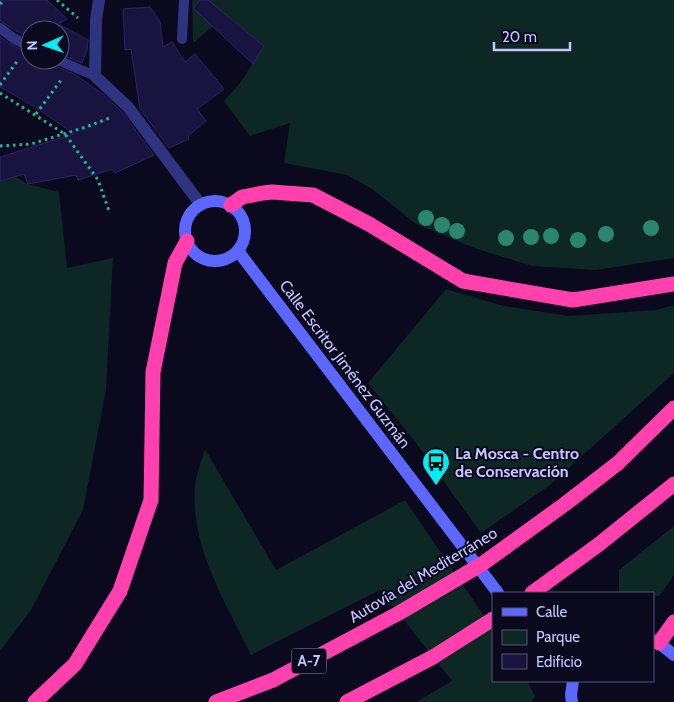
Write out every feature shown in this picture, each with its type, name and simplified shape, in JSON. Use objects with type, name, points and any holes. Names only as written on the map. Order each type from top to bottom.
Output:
[{"type":"highway","points":[[231,205],[242,197],[263,193],[313,195],[369,224],[463,281],[472,283],[572,300],[674,284]]},
{"type":"highway","points":[[35,702],[75,664],[120,591],[151,500],[153,372],[175,263],[187,241]]},
{"type":"highway","name":"Autovía del Mediterráneo","points":[[216,702],[273,680],[399,613],[482,564],[618,463],[674,408]]},
{"type":"highway","points":[[533,592],[598,545],[674,484]]},
{"type":"highway","points":[[348,702],[433,657],[492,620]]},
{"type":"highway","points":[[656,641],[674,622]]},
{"type":"main road","points":[[210,201],[231,205],[244,222],[243,242],[238,251],[225,259],[210,261],[200,257],[192,250],[187,241],[186,224],[194,210],[210,201]]},
{"type":"main road","name":"Calle Escritor Jiménez Guzmán","points":[[238,251],[497,592]]},
{"type":"main road","points":[[656,641],[674,655]]},
{"type":"main road","points":[[563,682],[572,699]]},
{"type":"main road","points":[[572,699],[574,682]]},
{"type":"street","points":[[100,0],[96,20],[95,76],[128,107],[201,205]]},
{"type":"lane","points":[[182,39],[184,0]]},
{"type":"lane","points":[[0,28],[20,41]]},
{"type":"lane","points":[[70,65],[95,76]]},
{"type":"path","points":[[0,4],[4,0]]},
{"type":"path","points":[[57,0],[76,18],[82,20]]},
{"type":"path","points":[[0,85],[20,57]]},
{"type":"path","points":[[36,114],[62,79]]},
{"type":"path","points":[[0,93],[66,134],[98,180],[108,211]]},
{"type":"path","points":[[0,146],[31,144],[114,117]]},
{"type":"green space","points":[[192,0],[674,0],[674,258],[596,270],[532,266],[477,249],[416,224],[372,189],[347,175],[284,163],[290,123],[250,136],[224,101],[240,83],[264,46],[227,15],[193,43]]},
{"type":"green space","points":[[16,177],[28,184],[59,192],[67,268],[113,258],[106,390],[83,510],[31,610],[0,651],[0,181]]},
{"type":"green space","points":[[446,289],[504,306],[569,316],[656,310],[674,305],[674,373],[550,485],[481,533],[416,443],[368,383]]},
{"type":"green space","points":[[205,449],[276,570],[405,500],[492,628],[492,682],[528,682],[535,696],[532,702],[416,702],[452,681],[380,590],[251,655],[221,595],[204,553],[195,509],[195,486]]},
{"type":"green space","points":[[674,526],[674,575],[659,596],[654,597],[654,592],[619,592],[619,570]]},
{"type":"building","points":[[0,0],[47,0],[67,19],[20,20],[20,33],[0,21]]},
{"type":"building","points":[[200,0],[208,0],[264,46],[253,64],[193,8]]},
{"type":"building","points":[[150,7],[160,22],[163,47],[172,42],[185,62],[195,54],[224,89],[197,109],[206,121],[188,136],[189,139],[169,148],[140,109],[131,49],[125,50],[123,9]]},
{"type":"building","points":[[70,30],[88,40],[87,50],[82,63],[70,58]]},
{"type":"building","points":[[0,37],[20,49],[20,70],[64,70],[76,75],[105,96],[122,112],[154,155],[115,173],[112,169],[78,180],[76,175],[28,184],[24,174],[0,181],[0,157],[74,134],[34,106],[0,87]]},
{"type":"place","name":"La Mosca - Centro de Conservación","points":[[436,486]]}]
